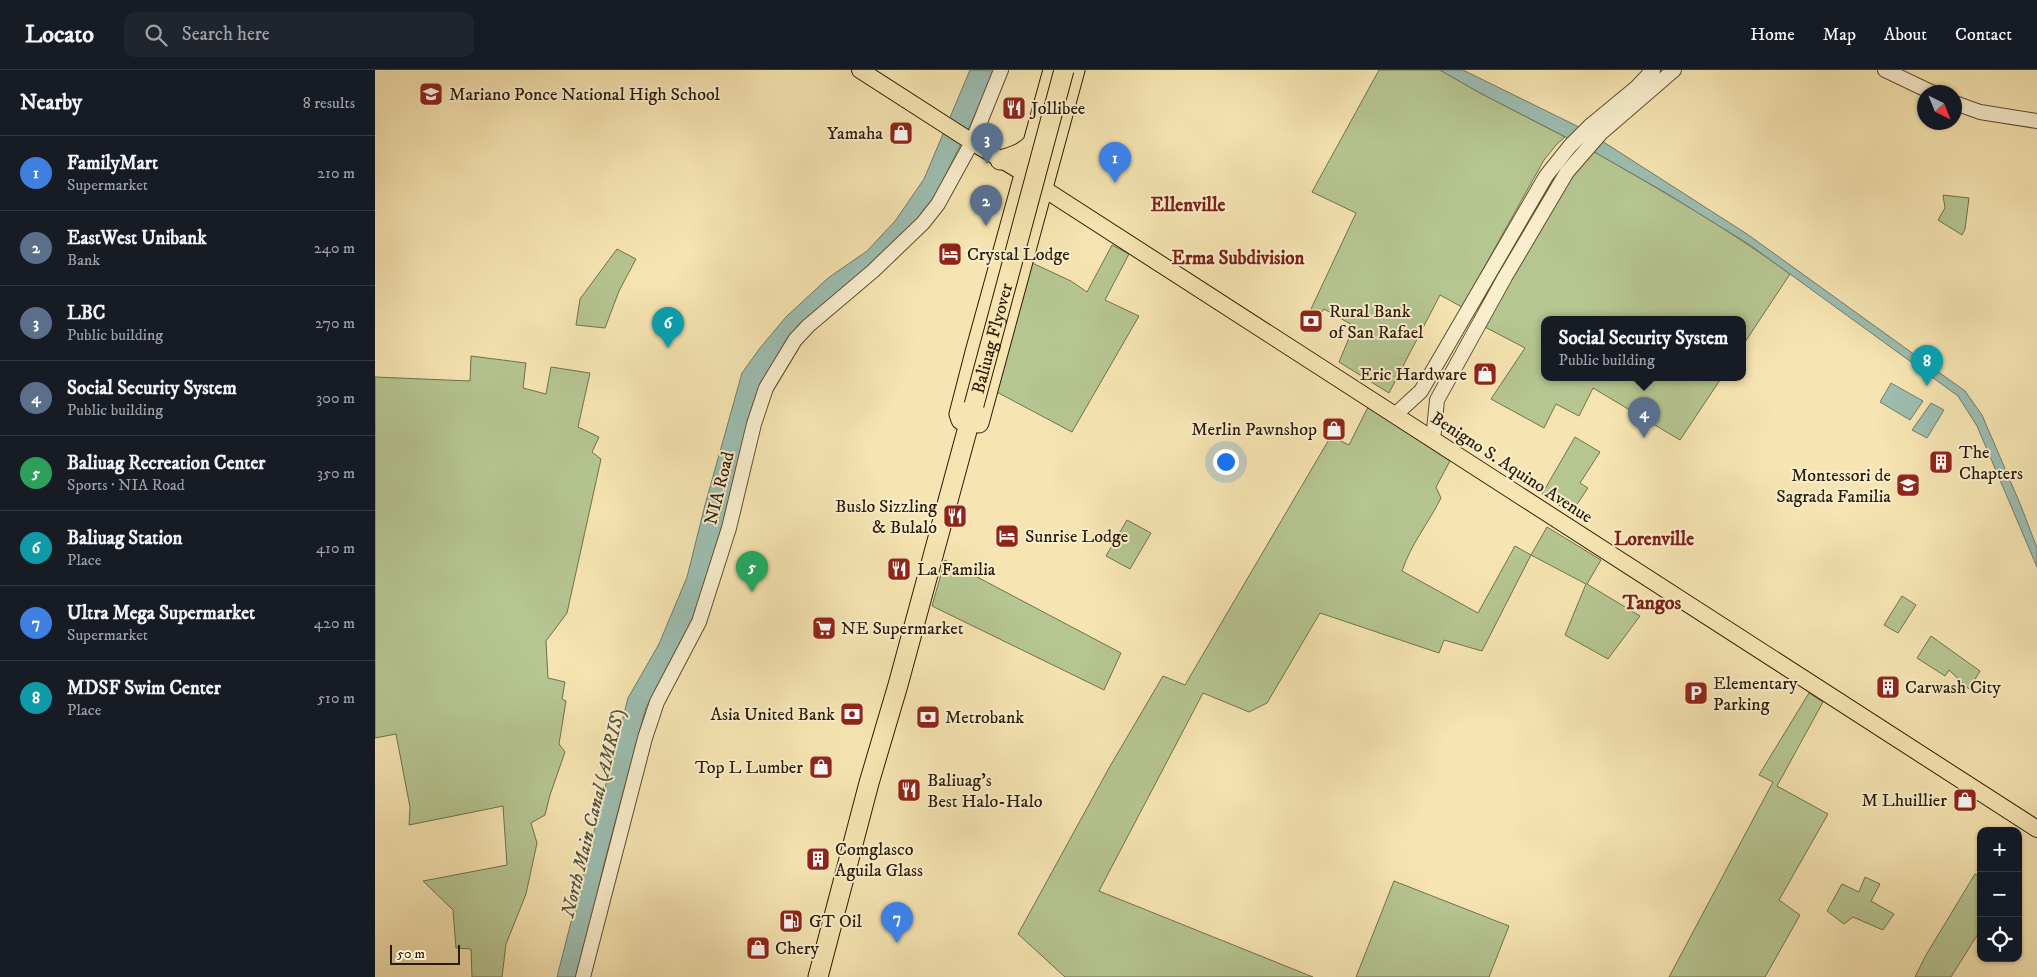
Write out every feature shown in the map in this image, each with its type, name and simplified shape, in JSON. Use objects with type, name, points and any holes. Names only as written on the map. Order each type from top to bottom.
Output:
[{"type":"highway","points":[[1053,70],[959,414],[966,432],[978,425],[1041,187],[1075,70]]},
{"type":"highway","name":"Baliuag Flyover","points":[[818,977],[869,783],[898,685],[1064,70]]},
{"type":"highway","points":[[1000,160],[1026,151],[1034,142]]},
{"type":"main road","points":[[860,70],[1025,174]]},
{"type":"main road","name":"Benigno S. Aquino Avenue","points":[[1041,187],[2037,829]]},
{"type":"street","name":"NIA Road","points":[[583,977],[645,738],[657,702],[699,622],[731,519],[754,424],[766,388],[795,340],[873,271],[923,223],[937,204],[1001,70]]},
{"type":"street","points":[[1395,415],[1421,391],[1547,176],[1578,148],[1653,70]]},
{"type":"street","points":[[1593,132],[1674,70]]},
{"type":"street","points":[[1885,70],[1917,85]]},
{"type":"street","points":[[1962,106],[1980,112],[2037,121]]},
{"type":"street","points":[[1433,440],[1437,400],[1545,207],[1567,172],[1578,148]]},
{"type":"street","points":[[1421,391],[1437,400]]},
{"type":"green space","points":[[1379,70],[1440,70],[1565,137],[1544,160],[1462,307],[1440,295],[1389,393],[1339,362],[1354,326],[1324,309],[1321,313],[1311,309],[1356,213],[1312,192]]},
{"type":"green space","points":[[1591,150],[1717,225],[1790,274],[1746,340],[1746,316],[1541,316],[1541,381],[1719,381],[1680,440],[1593,388],[1579,416],[1556,404],[1544,428],[1491,399],[1525,348],[1483,326],[1572,172]]},
{"type":"green space","points":[[1943,195],[1969,198],[1965,229],[1962,235],[1938,220],[1945,208]]},
{"type":"green space","points":[[1112,245],[1129,254],[1105,300],[1139,316],[1072,432],[993,390],[1030,262],[1071,281],[1087,292]]},
{"type":"green space","points":[[617,249],[636,259],[619,291],[605,328],[576,325],[580,299]]},
{"type":"green space","points":[[471,356],[526,363],[523,388],[546,394],[551,367],[590,373],[578,427],[599,437],[592,452],[601,459],[567,613],[546,641],[548,678],[565,682],[562,699],[566,701],[559,744],[565,752],[545,815],[531,823],[537,843],[526,894],[506,944],[502,977],[472,977],[471,949],[456,948],[453,910],[423,881],[507,865],[503,806],[409,825],[410,807],[396,734],[375,738],[375,377],[470,381]]},
{"type":"green space","points":[[1368,407],[1450,461],[1436,487],[1441,498],[1410,552],[1402,571],[1478,613],[1515,546],[1531,555],[1482,651],[1444,640],[1439,653],[1320,613],[1267,703],[1249,712],[1203,693],[1099,891],[1313,977],[1065,977],[1018,934],[1109,768],[1163,676],[1185,685],[1331,436],[1349,445]]},
{"type":"green space","points":[[1575,437],[1600,452],[1580,483],[1588,488],[1571,513],[1542,494]]},
{"type":"green space","points":[[1127,520],[1151,533],[1130,569],[1106,556]]},
{"type":"green space","points":[[1547,527],[1601,560],[1587,584],[1640,616],[1608,659],[1565,635],[1586,584],[1531,555]]},
{"type":"green space","points":[[945,560],[1121,653],[1104,690],[932,606]]},
{"type":"green space","points":[[1902,596],[1916,605],[1898,633],[1884,625]]},
{"type":"green space","points":[[1931,636],[1980,671],[1969,689],[1949,670],[1945,676],[1917,658]]},
{"type":"green space","points":[[1809,693],[1823,702],[1777,786],[1828,814],[1779,900],[1800,915],[1765,977],[1669,977],[1773,782],[1759,775]]},
{"type":"green space","points":[[1975,874],[1977,875],[1977,935],[1951,977],[1915,977],[1926,955]]},
{"type":"green space","points":[[1865,877],[1880,884],[1871,901],[1894,914],[1883,930],[1853,917],[1844,924],[1827,911],[1842,884],[1859,892]]},
{"type":"green space","points":[[1394,881],[1509,926],[1489,977],[1356,977]]},
{"type":"shaded area","name":"North Main Canal (AMRIS)","points":[[970,70],[997,70],[928,211],[790,341],[776,358],[762,382],[730,502],[686,640],[646,707],[604,864],[578,977],[557,977],[628,698],[659,644],[687,577],[742,373],[786,317],[828,278],[867,251],[895,221],[924,179]]},
{"type":"shaded area","points":[[1440,70],[1463,70],[1577,126],[1602,141],[1747,234],[1965,391],[1982,415],[2021,506],[2037,548],[2037,567],[1977,426],[1958,396],[1750,245],[1666,193],[1591,150],[1480,93]]},
{"type":"shaded area","points":[[1891,383],[1923,401],[1910,420],[1880,402]]},
{"type":"shaded area","points":[[1931,403],[1944,410],[1927,438],[1912,430]]},
{"type":"place","name":"Mariano Ponce National High School","points":[[431,94]]},
{"type":"place","name":"Jollibee","points":[[1014,108]]},
{"type":"place","name":"Yamaha","points":[[901,133]]},
{"type":"place","name":"LBC","points":[[987,164]]},
{"type":"place","name":"FamilyMart","points":[[1115,183]]},
{"type":"place","name":"EastWest Unibank","points":[[986,226]]},
{"type":"place","name":"Crystal Lodge","points":[[950,254]]},
{"type":"place","name":"Rural Bank of San Rafael","points":[[1311,321]]},
{"type":"place","name":"Baliuag Station","points":[[668,348]]},
{"type":"place","name":"Eric Hardware","points":[[1485,374]]},
{"type":"place","name":"MDSF Swim Center","points":[[1927,386]]},
{"type":"place","name":"Merlin Pawnshop","points":[[1334,429]]},
{"type":"place","name":"Social Security System","points":[[1644,438]]},
{"type":"place","name":"The Chapters","points":[[1941,462]]},
{"type":"place","name":"Montessori de Sagrada Familia","points":[[1908,485]]},
{"type":"place","name":"Buslo Sizzling & Bulalo","points":[[955,516]]},
{"type":"place","name":"Sunrise Lodge","points":[[1007,536]]},
{"type":"place","name":"La Familia","points":[[899,569]]},
{"type":"place","name":"Baliuag Recreation Center","points":[[752,592]]},
{"type":"place","name":"NE Supermarket","points":[[824,628]]},
{"type":"place","name":"Carwash City","points":[[1888,687]]},
{"type":"place","name":"Elementary Parking","points":[[1696,693]]},
{"type":"place","name":"Asia United Bank","points":[[852,714]]},
{"type":"place","name":"Metrobank","points":[[928,717]]},
{"type":"place","name":"Top L Lumber","points":[[821,767]]},
{"type":"place","name":"Baliuag's Best Halo-Halo","points":[[909,790]]},
{"type":"place","name":"M Lhuillier","points":[[1965,800]]},
{"type":"place","name":"Comglasco Aguila Glass","points":[[818,859]]},
{"type":"place","name":"GT Oil","points":[[791,921]]},
{"type":"place","name":"Ultra Mega Supermarket","points":[[897,943]]},
{"type":"place","name":"Chery","points":[[758,948]]},
{"type":"district","name":"Ellenville","points":[[1188,204]]},
{"type":"district","name":"Erma Subdivision","points":[[1238,257]]},
{"type":"district","name":"Lorenville","points":[[1654,538]]},
{"type":"district","name":"Tangos","points":[[1652,602]]}]
